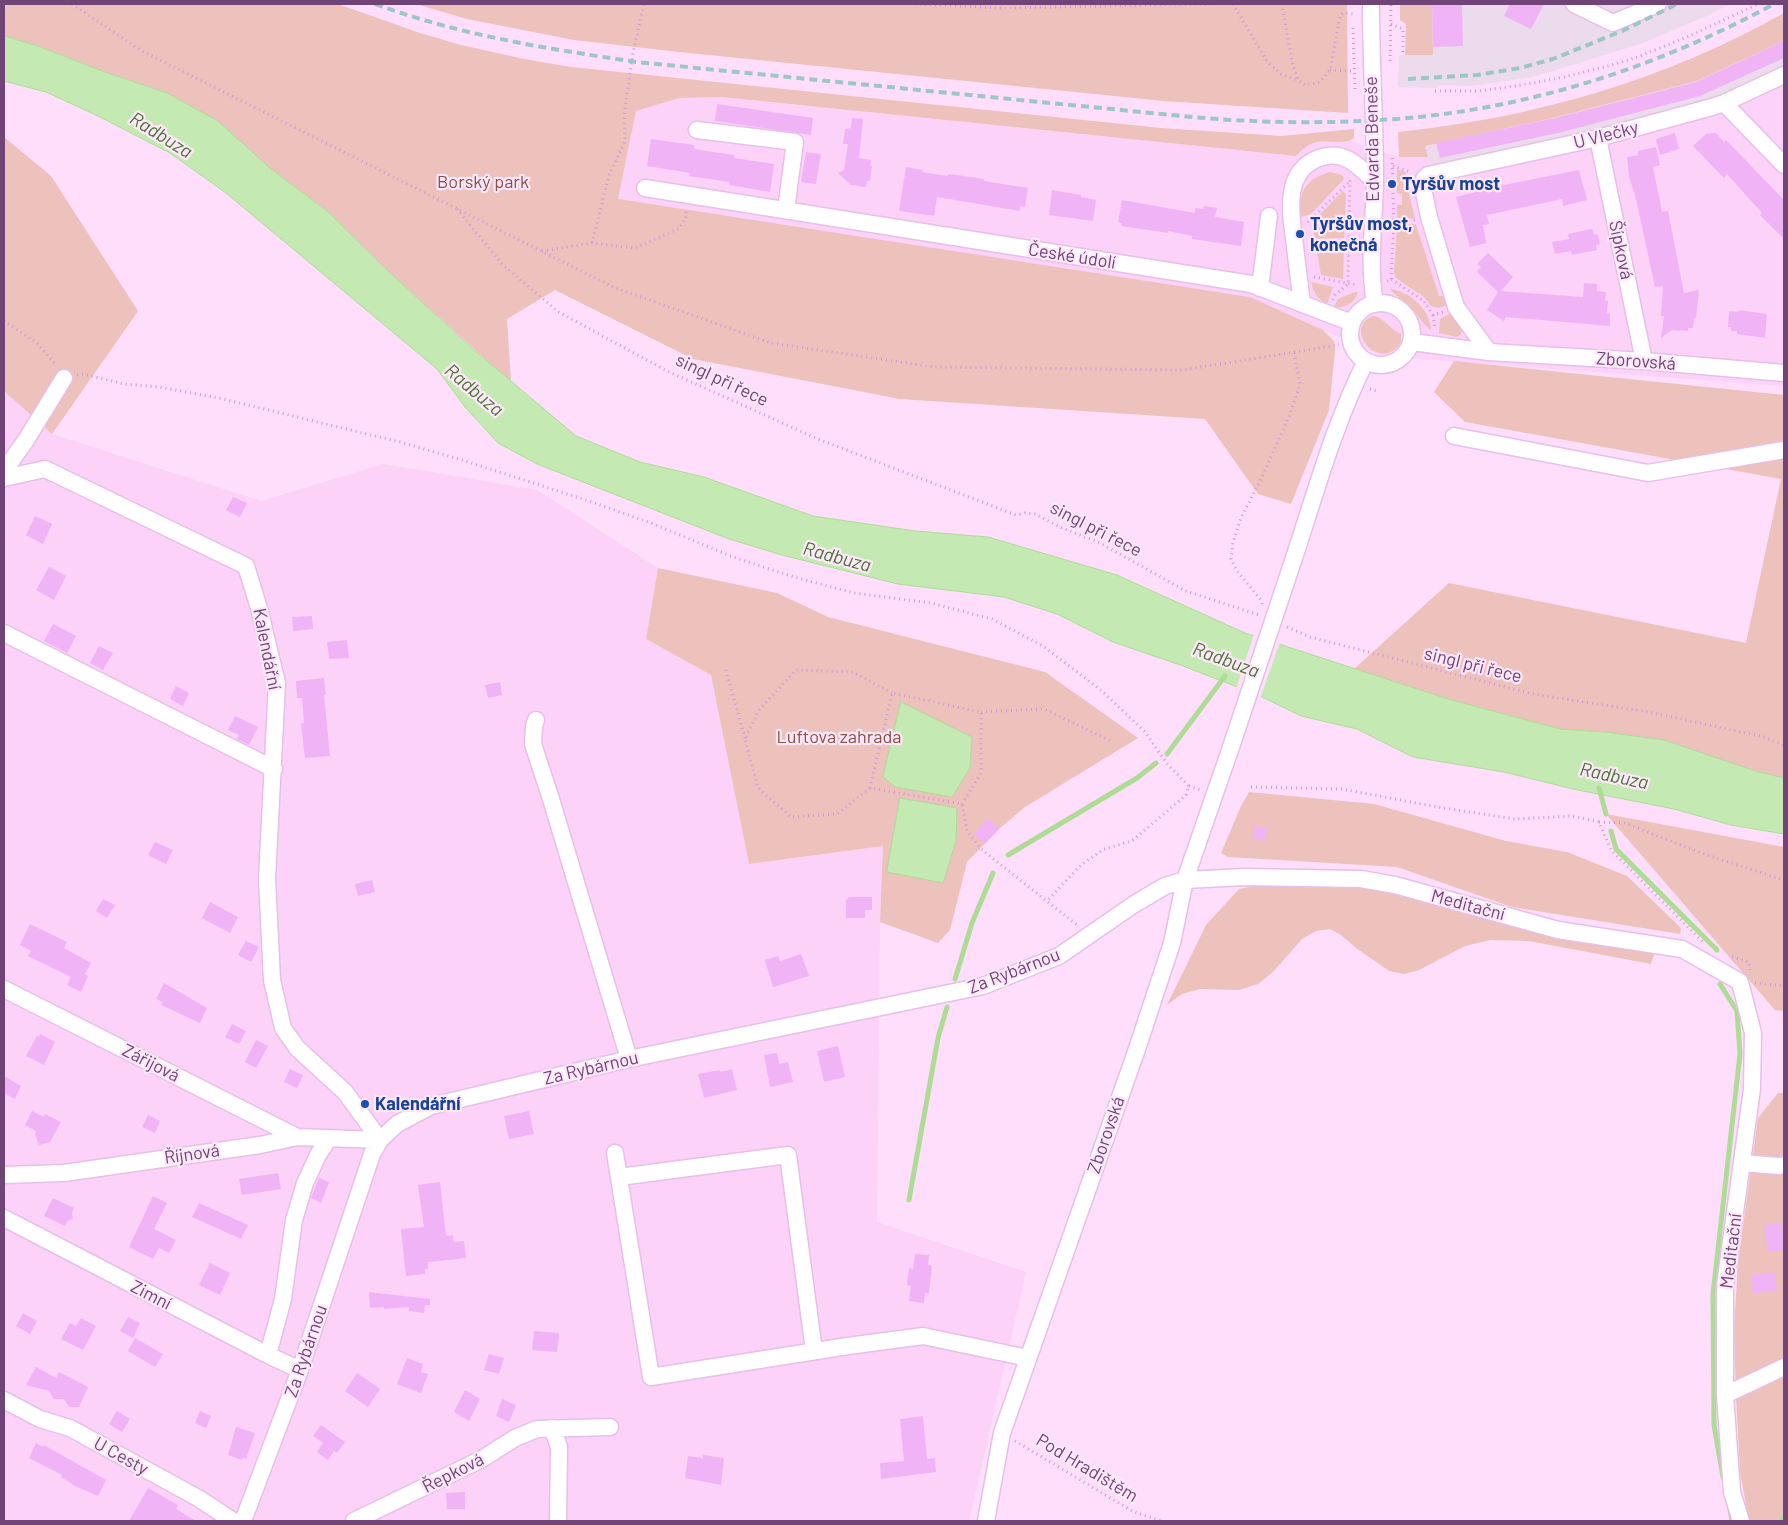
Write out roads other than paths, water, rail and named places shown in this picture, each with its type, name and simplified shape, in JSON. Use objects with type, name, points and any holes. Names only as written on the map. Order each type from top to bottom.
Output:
[{"type":"street","name":"Edvarda Beneše","points":[[1371,4],[1375,182],[1370,263],[1375,304]]},
{"type":"street","points":[[1574,4],[1613,23],[1658,4]]},
{"type":"street","name":"U Vlečky","points":[[1488,352],[1456,307],[1429,217],[1423,188],[1424,180],[1434,173],[1598,138],[1724,103],[1784,75]]},
{"type":"street","points":[[1724,103],[1784,165]]},
{"type":"street","points":[[697,130],[795,142],[786,210]]},
{"type":"street","name":"Šípková","points":[[1598,138],[1644,361]]},
{"type":"street","points":[[1302,304],[1290,208],[1294,181],[1301,170],[1310,163],[1331,155],[1342,156],[1354,162],[1375,182]]},
{"type":"street","name":"České údolí","points":[[645,188],[1242,283],[1352,323]]},
{"type":"street","points":[[1260,288],[1270,216]]},
{"type":"street","points":[[1375,304],[1391,304],[1404,312],[1412,326],[1412,342],[1405,356],[1392,364],[1377,365],[1366,362],[1357,354],[1352,345],[1350,334],[1352,323],[1361,310],[1375,304]]},
{"type":"street","name":"Zborovská","points":[[1412,342],[1488,352],[1644,361],[1784,372]]},
{"type":"street","name":"Zborovská","points":[[986,1521],[1002,1433],[1137,1049],[1172,943],[1185,880],[1340,422],[1352,390],[1366,362]]},
{"type":"street","points":[[4,471],[26,440],[64,378]]},
{"type":"street","points":[[1454,436],[1648,473],[1784,450]]},
{"type":"street","name":"Kalendářní","points":[[4,478],[45,469],[246,566],[260,608],[277,683],[267,879],[272,980],[283,1028],[296,1048],[345,1092],[380,1140]]},
{"type":"street","points":[[4,633],[274,769]]},
{"type":"street","points":[[536,720],[533,744],[629,1059]]},
{"type":"street","name":"Meditační","points":[[1185,880],[1245,876],[1361,879],[1394,885],[1558,930],[1682,949],[1745,982],[1754,1033],[1752,1089],[1725,1285],[1725,1395],[1732,1492],[1741,1521]]},
{"type":"street","name":"Za Rybárnou","points":[[243,1521],[300,1370],[372,1154],[380,1140],[397,1124],[431,1106],[629,1059],[983,986],[1059,956],[1133,905],[1165,886],[1185,880]]},
{"type":"street","name":"Zářijová","points":[[4,989],[297,1137]]},
{"type":"street","name":"Říjnová","points":[[4,1175],[64,1173],[297,1137],[380,1140]]},
{"type":"street","points":[[268,1355],[283,1299],[294,1220],[305,1183],[328,1138]]},
{"type":"street","points":[[615,1153],[651,1377],[923,1336],[1028,1358]]},
{"type":"street","points":[[618,1177],[788,1155],[814,1351]]},
{"type":"street","points":[[1742,1163],[1784,1165]]},
{"type":"street","name":"Zimní","points":[[4,1218],[300,1370]]},
{"type":"street","points":[[1725,1395],[1784,1367]]},
{"type":"street","name":"U Cesty","points":[[4,1400],[40,1419],[70,1428],[198,1498],[233,1521]]},
{"type":"street","name":"Řepková","points":[[354,1521],[482,1459],[515,1438],[537,1429],[610,1427]]},
{"type":"street","points":[[552,1428],[559,1447],[558,1521]]},
{"type":"water","name":"Radbuza","points":[[4,36],[38,46],[102,71],[167,93],[218,121],[271,169],[327,211],[389,272],[473,349],[576,436],[640,462],[704,477],[813,516],[915,531],[988,537],[1117,575],[1245,633],[1448,699],[1560,729],[1605,732],[1664,740],[1755,771],[1784,778],[1784,834],[1731,825],[1674,809],[1573,789],[1504,772],[1413,757],[1357,729],[1301,716],[1258,695],[1113,642],[1057,614],[1004,597],[898,584],[782,555],[729,539],[537,464],[498,443],[465,407],[437,369],[226,193],[170,153],[100,117],[46,92],[4,81]]},
{"type":"water","points":[[901,702],[972,737],[970,768],[952,797],[895,787],[883,777]]},
{"type":"water","points":[[900,798],[957,808],[956,841],[943,883],[887,872]]},
{"type":"waterway","name":"Radbuza","points":[[1167,754],[1225,676]]},
{"type":"waterway","points":[[1008,855],[1137,778],[1156,763]]},
{"type":"waterway","name":"Radbuza","points":[[1599,788],[1606,814]]},
{"type":"waterway","points":[[1611,831],[1616,849],[1717,950]]},
{"type":"waterway","points":[[955,979],[972,923],[993,873]]},
{"type":"waterway","points":[[1720,984],[1737,1011],[1740,1054],[1713,1294],[1714,1425],[1723,1477]]},
{"type":"waterway","points":[[909,1200],[938,1038],[947,1007]]},
{"type":"waterway","points":[[1730,1509],[1732,1521]]},
{"type":"railway","points":[[375,4],[440,25],[472,33],[536,46],[636,62],[1192,117],[1268,122],[1396,119],[1445,114],[1543,95],[1591,81],[1685,47],[1730,27],[1774,4]]},
{"type":"railway","points":[[1408,79],[1477,75],[1520,68],[1553,59],[1622,31],[1677,4]]},
{"type":"place","name":"Tyršův most","points":[[1392,184]]},
{"type":"place","name":"Tyršův most, konečná","points":[[1300,234]]},
{"type":"place","name":"Kalendářní","points":[[365,1104]]},
{"type":"park label","name":"Borský park","points":[[483,182]]},
{"type":"park label","name":"Luftova zahrada","points":[[839,737]]}]
